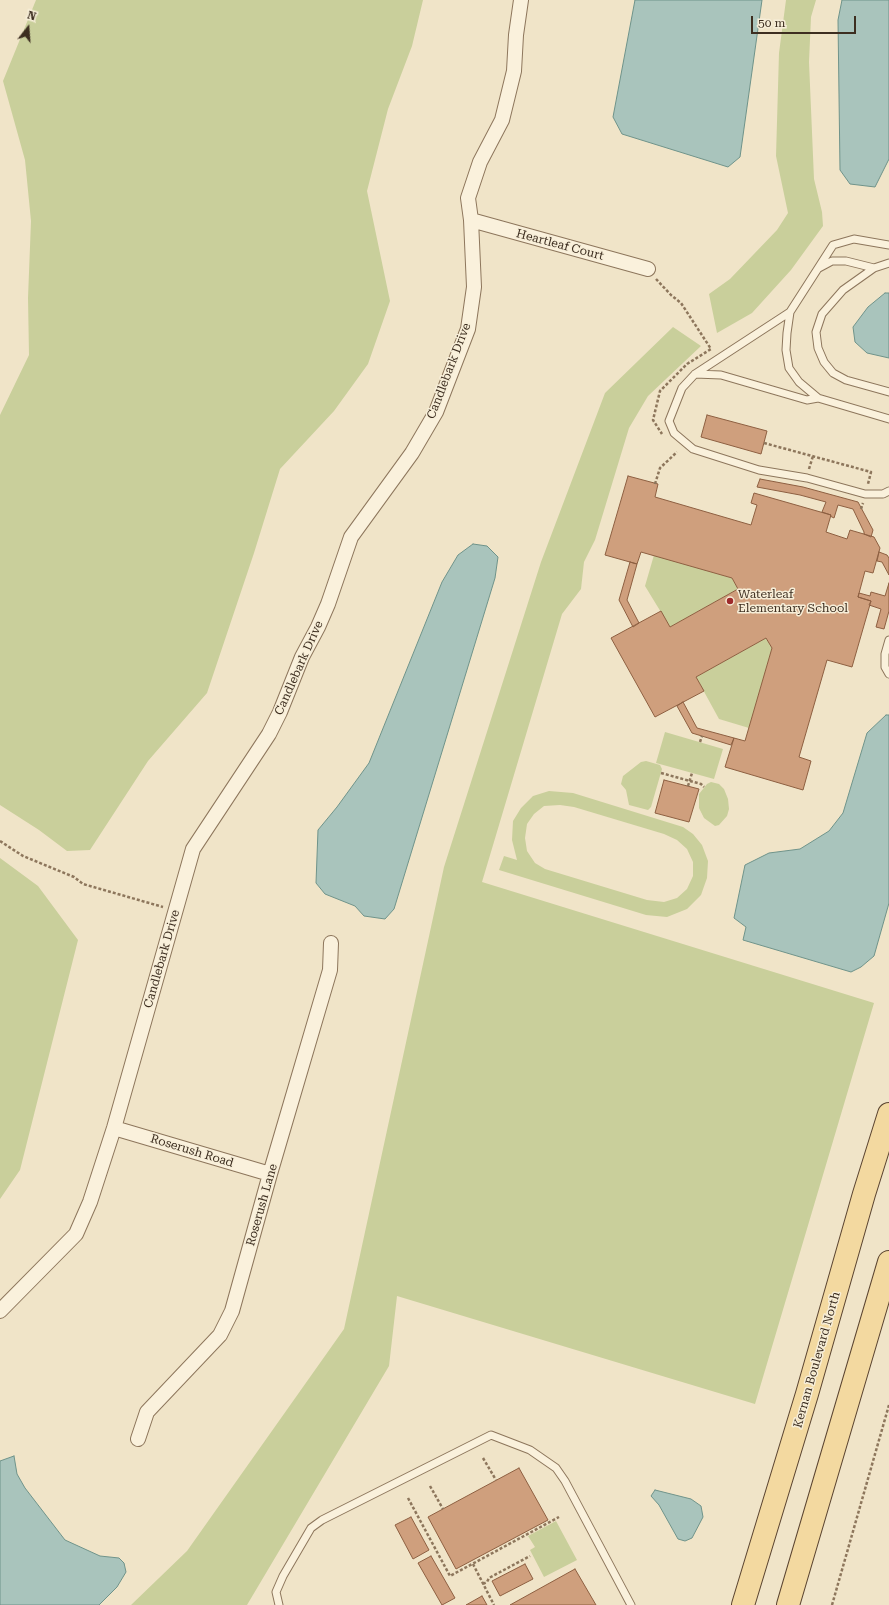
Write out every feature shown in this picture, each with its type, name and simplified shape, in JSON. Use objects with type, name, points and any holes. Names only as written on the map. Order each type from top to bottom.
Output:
[{"type":"main road","name":"Kernan Boulevard North","points":[[743,1605],[805,1401],[864,1194],[886,1137],[889,1114]]},
{"type":"main road","points":[[788,1605],[889,1262]]},
{"type":"street","name":"Candlebark Drive","points":[[0,1311],[76,1234],[90,1202],[114,1128],[193,849],[269,734],[280,712],[302,657],[318,627],[351,537],[412,453],[436,412],[468,329],[474,287],[471,220],[468,198],[480,162],[502,120],[514,71],[516,35],[521,0]]},
{"type":"street","name":"Heartleaf Court","points":[[471,220],[648,269]]},
{"type":"street","name":"Roserush Lane","points":[[138,1439],[147,1412],[220,1335],[232,1311],[270,1174],[330,970],[331,942]]},
{"type":"street","name":"Roserush Road","points":[[114,1128],[270,1174]]},
{"type":"lane","points":[[889,245],[854,240],[833,246],[790,312],[786,350],[789,368],[799,382],[818,398],[889,419]]},
{"type":"lane","points":[[817,269],[832,261],[846,261],[874,268]]},
{"type":"lane","points":[[889,263],[874,268],[842,290],[822,314],[816,332],[818,348],[824,362],[833,373],[846,380],[889,392]]},
{"type":"lane","points":[[790,312],[694,374],[682,388],[668,421],[674,433],[693,449],[759,470],[807,478],[865,494],[883,494],[889,491]]},
{"type":"lane","points":[[694,374],[721,375],[807,400],[818,398]]},
{"type":"lane","points":[[889,640],[885,654],[885,667],[889,674]]},
{"type":"lane","points":[[279,1605],[276,1592],[283,1576],[311,1528],[322,1520],[490,1435],[530,1450],[556,1468],[565,1481],[631,1605]]},
{"type":"path","points":[[764,442],[871,472],[861,509]]},
{"type":"path","points":[[655,484],[660,468],[677,452]]},
{"type":"path","points":[[700,742],[702,736]]},
{"type":"path","points":[[661,773],[701,784],[704,787]]},
{"type":"path","points":[[688,786],[692,773]]},
{"type":"path","points":[[0,841],[23,856],[74,877],[83,884],[175,911]]},
{"type":"path","points":[[832,1605],[889,1405]]},
{"type":"path","points":[[483,1458],[496,1480]]},
{"type":"path","points":[[430,1486],[443,1509]]},
{"type":"path","points":[[408,1498],[450,1576],[559,1518]]},
{"type":"path","points":[[483,1584],[487,1582],[489,1578],[530,1556]]},
{"type":"path","points":[[473,1564],[494,1605]]},
{"type":"green space","points":[[36,0],[423,0],[412,46],[388,109],[367,191],[390,301],[368,364],[334,411],[280,469],[254,553],[207,693],[148,761],[90,850],[67,851],[39,830],[0,805],[0,415],[29,355],[28,298],[31,221],[25,160],[3,81]]},
{"type":"green space","points":[[786,0],[816,0],[811,17],[809,62],[814,179],[822,212],[823,226],[791,270],[752,313],[717,333],[709,294],[730,279],[777,230],[788,213],[776,156],[779,53]]},
{"type":"green space","points":[[673,327],[701,346],[648,396],[629,428],[595,540],[584,562],[581,589],[562,614],[482,882],[874,1003],[755,1404],[397,1296],[389,1366],[247,1605],[131,1605],[187,1551],[344,1329],[444,867],[541,562],[605,393]]},
{"type":"green space","points":[[654,555],[732,578],[738,589],[670,627],[645,586]]},
{"type":"green space","points":[[766,638],[772,648],[749,728],[719,719],[696,677]]},
{"type":"green space","points":[[665,732],[723,749],[714,779],[656,763]]},
{"type":"green space","points":[[646,761],[660,765],[662,769],[651,807],[648,810],[629,805],[626,790],[621,784],[623,776],[641,762]]},
{"type":"green space","points":[[711,782],[719,784],[724,789],[728,799],[729,809],[727,816],[719,825],[715,826],[704,818],[699,808],[699,794],[707,784]]},
{"type":"green space","points":[[549,791],[573,793],[683,827],[693,834],[702,845],[708,861],[707,878],[701,895],[687,909],[667,917],[646,915],[499,870],[504,856],[517,860],[512,840],[513,821],[521,808],[533,796]],"holes":[[[560,805],[574,807],[664,834],[677,840],[687,849],[693,862],[693,876],[687,889],[677,898],[664,902],[647,900],[545,869],[535,863],[527,851],[525,838],[527,824],[534,814],[544,806]]]},
{"type":"green space","points":[[0,858],[38,886],[78,940],[20,1170],[0,1199]]},
{"type":"green space","points":[[556,1521],[577,1560],[544,1577],[530,1550],[535,1547],[528,1536]]},
{"type":"water","points":[[635,0],[762,0],[740,157],[728,167],[622,134],[613,117]]},
{"type":"water","points":[[842,0],[889,0],[889,159],[875,187],[850,184],[840,170],[838,20]]},
{"type":"water","points":[[885,293],[889,293],[889,358],[867,353],[855,342],[853,327],[868,307]]},
{"type":"water","points":[[473,544],[487,546],[498,557],[495,578],[394,909],[385,919],[364,916],[355,906],[325,894],[316,883],[318,830],[369,763],[442,582],[458,555]]},
{"type":"water","points":[[886,715],[889,715],[889,903],[874,956],[861,967],[851,972],[743,940],[746,927],[734,918],[745,865],[769,853],[800,849],[829,831],[843,813],[867,733]]},
{"type":"water","points":[[14,1456],[17,1474],[25,1488],[65,1540],[100,1556],[119,1558],[124,1563],[126,1572],[117,1587],[99,1605],[0,1605],[0,1461]]},
{"type":"water","points":[[655,1490],[691,1499],[701,1506],[703,1517],[692,1538],[685,1541],[678,1539],[659,1505],[651,1496]]},
{"type":"building","points":[[707,415],[767,431],[761,454],[701,437]]},
{"type":"building","points":[[628,476],[658,484],[655,497],[751,525],[757,505],[751,503],[754,493],[831,515],[826,532],[847,539],[850,530],[874,537],[880,548],[873,573],[865,571],[858,597],[871,601],[852,667],[827,660],[799,757],[811,761],[803,790],[725,767],[734,738],[745,741],[772,648],[766,638],[696,677],[704,691],[655,717],[611,638],[661,611],[670,627],[738,589],[732,578],[641,552],[637,564],[605,555]]},
{"type":"building","points":[[760,479],[803,487],[858,502],[873,530],[871,537],[864,534],[853,509],[838,505],[834,518],[830,516],[831,515],[822,512],[826,502],[800,495],[757,487]]},
{"type":"building","points":[[879,552],[887,555],[889,558],[889,575],[882,562],[877,561]]},
{"type":"building","points":[[630,562],[637,564],[627,600],[639,623],[633,627],[619,600]]},
{"type":"building","points":[[889,583],[889,611],[884,629],[876,627],[881,609],[869,605],[871,601],[858,597],[859,593],[870,596],[871,592],[885,596]]},
{"type":"building","points":[[683,702],[697,728],[734,738],[731,745],[692,733],[677,706]]},
{"type":"building","points":[[664,780],[699,789],[689,822],[655,813]]},
{"type":"building","points":[[519,1468],[548,1520],[456,1569],[428,1517]]},
{"type":"building","points":[[411,1517],[429,1550],[413,1559],[395,1525]]},
{"type":"building","points":[[431,1556],[455,1598],[442,1605],[418,1563]]},
{"type":"building","points":[[525,1564],[533,1579],[500,1596],[492,1581]]},
{"type":"building","points":[[575,1569],[596,1605],[510,1605]]},
{"type":"building","points":[[482,1596],[487,1605],[466,1605]]},
{"type":"place","name":"Waterleaf Elementary School","points":[[730,601]]}]
